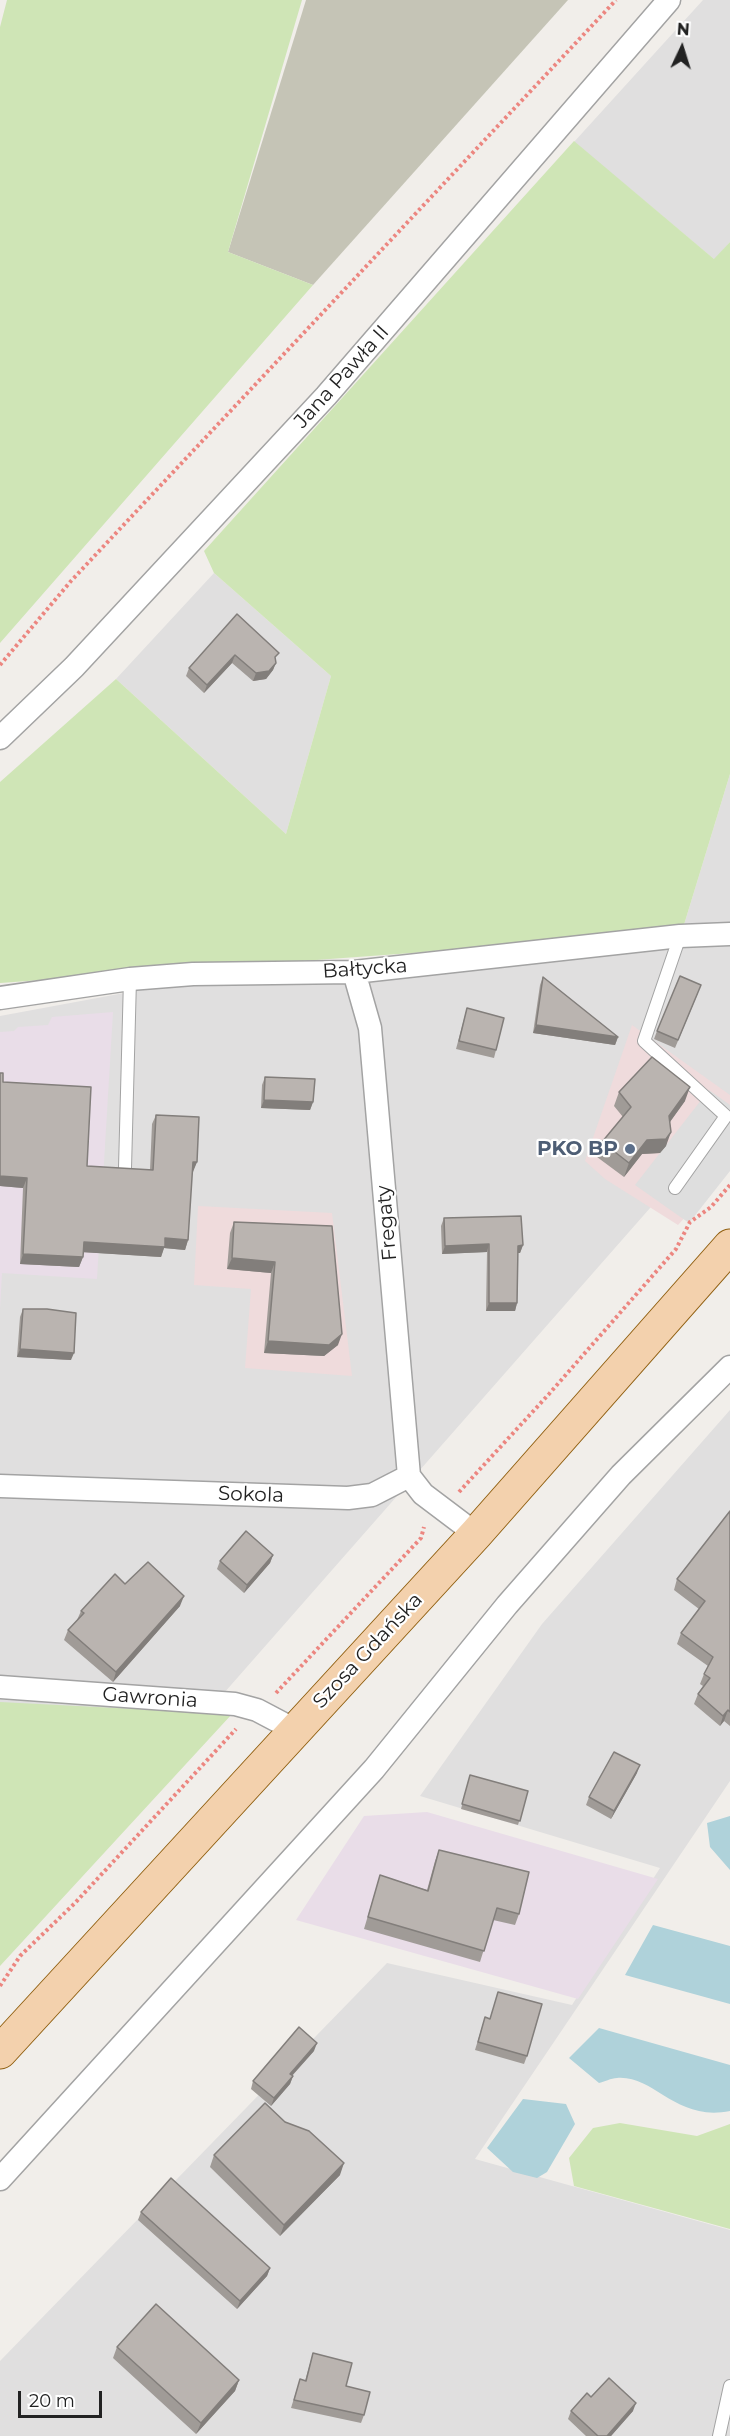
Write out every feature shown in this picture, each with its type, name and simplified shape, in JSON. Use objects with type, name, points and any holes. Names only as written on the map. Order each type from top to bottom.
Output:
[{"type":"main road","name":"Szosa Gdańska","points":[[0,2052],[476,1534],[730,1246]]},
{"type":"street","name":"Jana Pawła II","points":[[0,738],[74,667],[326,396],[669,0]]},
{"type":"street","name":"Bałtycka","points":[[0,998],[130,979],[194,974],[354,972],[680,936],[730,934]]},
{"type":"street","name":"Fregaty","points":[[354,972],[370,1028],[409,1476]]},
{"type":"street","points":[[0,2179],[374,1769],[507,1605],[621,1475],[730,1367]]},
{"type":"street","name":"Sokola","points":[[0,1486],[348,1498],[372,1495],[409,1476]]},
{"type":"street","points":[[409,1476],[423,1494],[476,1534]]},
{"type":"street","name":"Gawronia","points":[[0,1687],[235,1704],[257,1710],[295,1730]]},
{"type":"lane","points":[[675,1188],[726,1116],[644,1041],[680,936]]},
{"type":"lane","points":[[125,1168],[130,979]]},
{"type":"lane","points":[[719,2436],[730,2386]]},
{"type":"path","points":[[0,665],[71,581],[616,0]]},
{"type":"path","points":[[453,1490],[459,1492],[549,1394],[676,1249],[690,1222],[711,1207],[730,1185]]},
{"type":"path","points":[[270,1700],[421,1538],[423,1523],[427,1520]]},
{"type":"path","points":[[0,1986],[20,1956],[75,1903],[242,1724]]},
{"type":"shaded area","points":[[306,0],[568,0],[313,285],[228,252]]},
{"type":"shaded area","points":[[703,0],[730,0],[730,242],[715,260],[574,142]]},
{"type":"shaded area","points":[[214,573],[331,676],[286,834],[116,679]]},
{"type":"shaded area","points":[[730,774],[730,1117],[0,1948],[0,1016],[189,981],[683,928]]},
{"type":"shaded area","points":[[113,1012],[97,1279],[2,1273],[0,1309],[0,1032],[14,1031],[18,1027],[48,1025],[52,1017]]},
{"type":"shaded area","points":[[632,1025],[730,1095],[730,1168],[678,1225],[605,1179],[585,1161]]},
{"type":"shaded area","points":[[709,1090],[730,1105],[730,1171],[689,1223],[635,1185]]},
{"type":"shaded area","points":[[198,1206],[332,1213],[352,1376],[245,1368],[251,1289],[194,1285]]},
{"type":"shaded area","points":[[730,1410],[730,1781],[475,2159],[730,2230],[730,2436],[0,2436],[0,2361],[387,1963],[572,2005],[660,1868],[420,1796],[542,1624]]},
{"type":"shaded area","points":[[427,1812],[658,1879],[578,1999],[296,1920],[364,1816]]},
{"type":"green space","points":[[7,0],[302,0],[228,252],[313,285],[0,643],[0,27]]},
{"type":"green space","points":[[574,141],[714,259],[730,242],[730,774],[683,928],[412,953],[0,983],[0,782],[116,679],[286,834],[331,676],[214,573],[204,551]]},
{"type":"green space","points":[[0,1702],[232,1714],[0,1966]]},
{"type":"green space","points":[[620,2123],[697,2136],[730,2124],[730,2229],[574,2186],[569,2158],[593,2128]]},
{"type":"water","points":[[730,1816],[730,1870],[710,1847],[707,1823]]},
{"type":"water","points":[[653,1925],[730,1946],[730,2004],[625,1975]]},
{"type":"water","points":[[599,2028],[730,2065],[730,2111],[711,2113],[694,2110],[631,2079],[615,2078],[599,2083],[569,2058]]},
{"type":"water","points":[[523,2099],[566,2104],[575,2124],[547,2172],[537,2178],[513,2172],[487,2148]]},
{"type":"building","points":[[237,614],[279,653],[275,657],[276,663],[269,671],[256,673],[235,655],[207,685],[189,668]]},
{"type":"building","points":[[680,976],[701,985],[678,1040],[657,1031]]},
{"type":"building","points":[[543,977],[618,1037],[536,1025]]},
{"type":"building","points":[[467,1008],[504,1018],[496,1050],[459,1041]]},
{"type":"building","points":[[652,1057],[690,1087],[669,1116],[671,1132],[666,1139],[647,1140],[629,1163],[602,1142],[631,1107],[619,1092]]},
{"type":"building","points":[[0,1073],[3,1073],[3,1082],[91,1087],[87,1166],[153,1170],[156,1115],[199,1117],[197,1162],[193,1162],[188,1240],[165,1238],[165,1247],[84,1242],[83,1257],[23,1254],[27,1178],[0,1176]]},
{"type":"building","points":[[265,1077],[315,1079],[313,1102],[264,1100]]},
{"type":"building","points":[[521,1216],[523,1245],[518,1246],[517,1303],[489,1303],[489,1244],[445,1246],[444,1218]]},
{"type":"building","points":[[234,1222],[332,1226],[342,1334],[329,1345],[268,1341],[275,1262],[232,1258]]},
{"type":"building","points":[[23,1309],[47,1309],[76,1313],[74,1353],[20,1349]]},
{"type":"building","points":[[730,1511],[730,1712],[728,1710],[723,1716],[698,1694],[710,1678],[704,1674],[713,1657],[681,1633],[705,1601],[677,1579]]},
{"type":"building","points":[[246,1531],[273,1555],[247,1585],[220,1561]]},
{"type":"building","points":[[148,1562],[184,1596],[116,1672],[68,1630],[84,1613],[81,1611],[115,1574],[125,1584]]},
{"type":"building","points":[[614,1752],[640,1765],[614,1811],[589,1797]]},
{"type":"building","points":[[470,1775],[528,1791],[520,1821],[462,1804]]},
{"type":"building","points":[[439,1850],[529,1872],[519,1914],[497,1908],[484,1951],[368,1917],[380,1875],[428,1891]]},
{"type":"building","points":[[498,1992],[542,2004],[527,2056],[478,2042],[485,2017],[490,2019]]},
{"type":"building","points":[[299,2027],[317,2043],[290,2074],[293,2076],[274,2098],[253,2081]]},
{"type":"building","points":[[265,2103],[285,2122],[309,2131],[344,2163],[284,2225],[214,2155]]},
{"type":"building","points":[[171,2178],[270,2268],[240,2301],[141,2212]]},
{"type":"building","points":[[156,2304],[239,2380],[201,2423],[117,2347]]},
{"type":"building","points":[[313,2353],[352,2363],[346,2386],[370,2392],[364,2415],[294,2400],[300,2379],[306,2381]]},
{"type":"building","points":[[609,2378],[636,2403],[607,2436],[598,2436],[571,2411],[587,2393],[591,2397]]},
{"type":"place","name":"PKO BP","points":[[630,1149]]}]
